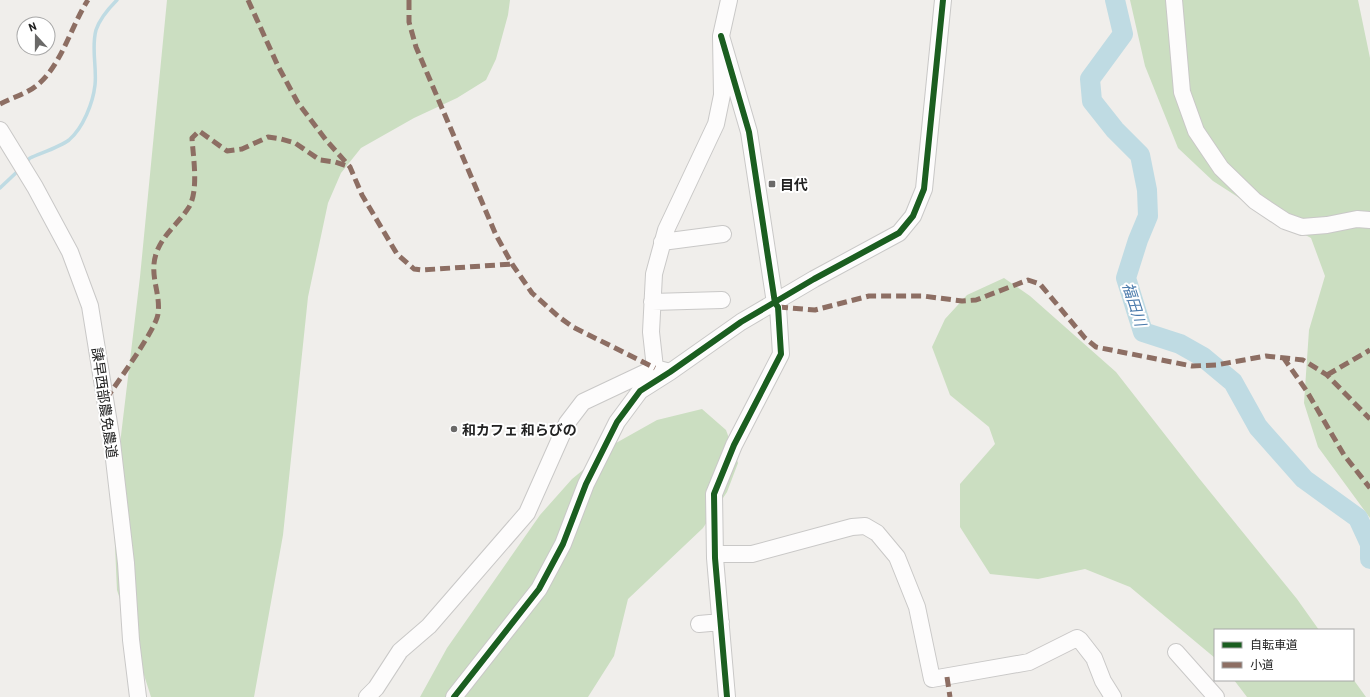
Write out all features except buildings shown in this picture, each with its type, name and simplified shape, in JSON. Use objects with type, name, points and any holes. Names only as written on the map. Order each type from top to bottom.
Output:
[{"type":"street","points":[[662,370],[650,332],[654,274],[666,230],[716,124],[722,95],[721,36],[728,0]]},
{"type":"street","points":[[367,697],[376,688],[400,651],[429,626],[527,513],[567,423],[583,402],[662,370],[814,279],[899,233],[913,216],[924,189],[943,0]]},
{"type":"street","points":[[1174,0],[1182,92],[1196,131],[1221,168],[1254,201],[1285,220],[1302,227],[1327,225],[1357,219],[1370,220]]},
{"type":"street","points":[[721,36],[749,132],[775,303],[778,307],[781,354],[734,445],[714,494],[715,554],[727,697]]},
{"type":"street","name":"諫早西部農免農道","points":[[0,130],[35,187],[70,252],[90,306],[112,442],[126,562],[131,640],[138,697]]},
{"type":"street","points":[[662,242],[723,234]]},
{"type":"street","points":[[652,302],[722,300]]},
{"type":"street","points":[[454,697],[539,589],[564,544],[586,484],[617,422],[640,391],[662,370]]},
{"type":"street","points":[[715,554],[752,554],[852,527],[865,526],[877,533],[897,557],[917,607],[932,679],[1029,662],[1043,657],[1077,638],[1094,658],[1103,680],[1113,697]]},
{"type":"street","points":[[699,624],[721,622]]},
{"type":"street","points":[[1176,652],[1216,697]]},
{"type":"green space","points":[[167,0],[510,0],[508,15],[496,59],[486,80],[457,98],[414,118],[361,148],[341,173],[328,203],[308,297],[283,535],[254,697],[151,697],[117,590],[113,502],[140,277]]},
{"type":"green space","points":[[1130,0],[1358,0],[1370,58],[1370,518],[1318,447],[1304,403],[1309,330],[1325,276],[1311,238],[1258,210],[1213,181],[1178,148],[1145,66]]},
{"type":"green space","points":[[1004,278],[1030,296],[1116,372],[1198,477],[1297,599],[1318,629],[1214,629],[1214,657],[1130,587],[1085,569],[1038,579],[990,574],[960,527],[960,484],[995,444],[989,427],[950,395],[932,347],[945,319],[967,295]]},
{"type":"green space","points":[[702,409],[726,430],[738,463],[727,492],[703,528],[628,599],[614,656],[588,697],[420,697],[447,648],[540,515],[572,479],[616,443],[657,420]]},
{"type":"green space","points":[[1354,680],[1366,697],[1247,697],[1235,681]]},
{"type":"waterway","points":[[26,162],[30,158],[65,143],[74,135],[83,122],[90,107],[95,85],[94,44],[96,30],[105,14],[117,0]]},
{"type":"waterway","name":"福田川","points":[[1115,0],[1123,34],[1090,79],[1092,101],[1115,130],[1140,155],[1147,190],[1148,216],[1138,240],[1126,278],[1143,332],[1180,344],[1203,357],[1233,382],[1258,427],[1304,479],[1358,518],[1370,544],[1370,559]]},
{"type":"waterway","points":[[0,188],[19,170]]},
{"type":"marked path","points":[[0,104],[32,89],[45,78],[59,57],[88,0]]},
{"type":"marked path","points":[[248,0],[278,66],[298,103],[326,140],[350,167],[362,195],[397,254],[414,269],[422,270],[512,264]]},
{"type":"marked path","points":[[409,0],[409,22],[416,47],[496,235],[512,264],[532,293],[559,317],[573,327],[655,368]]},
{"type":"marked path","points":[[106,399],[135,356],[156,321],[158,314],[158,299],[154,277],[154,262],[162,241],[185,213],[192,200],[195,182],[192,138],[199,131],[227,151],[242,149],[268,137],[295,143],[320,160],[335,162],[350,167]]},
{"type":"marked path","points":[[778,307],[815,310],[869,296],[923,296],[962,301],[976,300],[1028,280],[1040,284],[1085,338],[1096,347],[1192,366],[1216,365],[1266,356],[1303,360],[1327,375],[1370,419]]},
{"type":"marked path","points":[[1327,375],[1370,350]]},
{"type":"marked path","points":[[1283,357],[1306,390],[1344,455],[1370,488]]},
{"type":"marked path","points":[[947,677],[950,697]]},
{"type":"cycle path","points":[[454,697],[539,589],[563,544],[586,484],[617,422],[640,391],[670,372],[741,322],[814,279],[899,233],[913,216],[924,189],[943,0]]},
{"type":"cycle path","points":[[721,36],[749,132],[775,303],[778,307],[781,354],[734,445],[714,494],[715,558],[727,697]]},
{"type":"place","name":"目代","points":[[772,184]]},
{"type":"place","name":"和カフェ 和らびの","points":[[454,429]]}]
